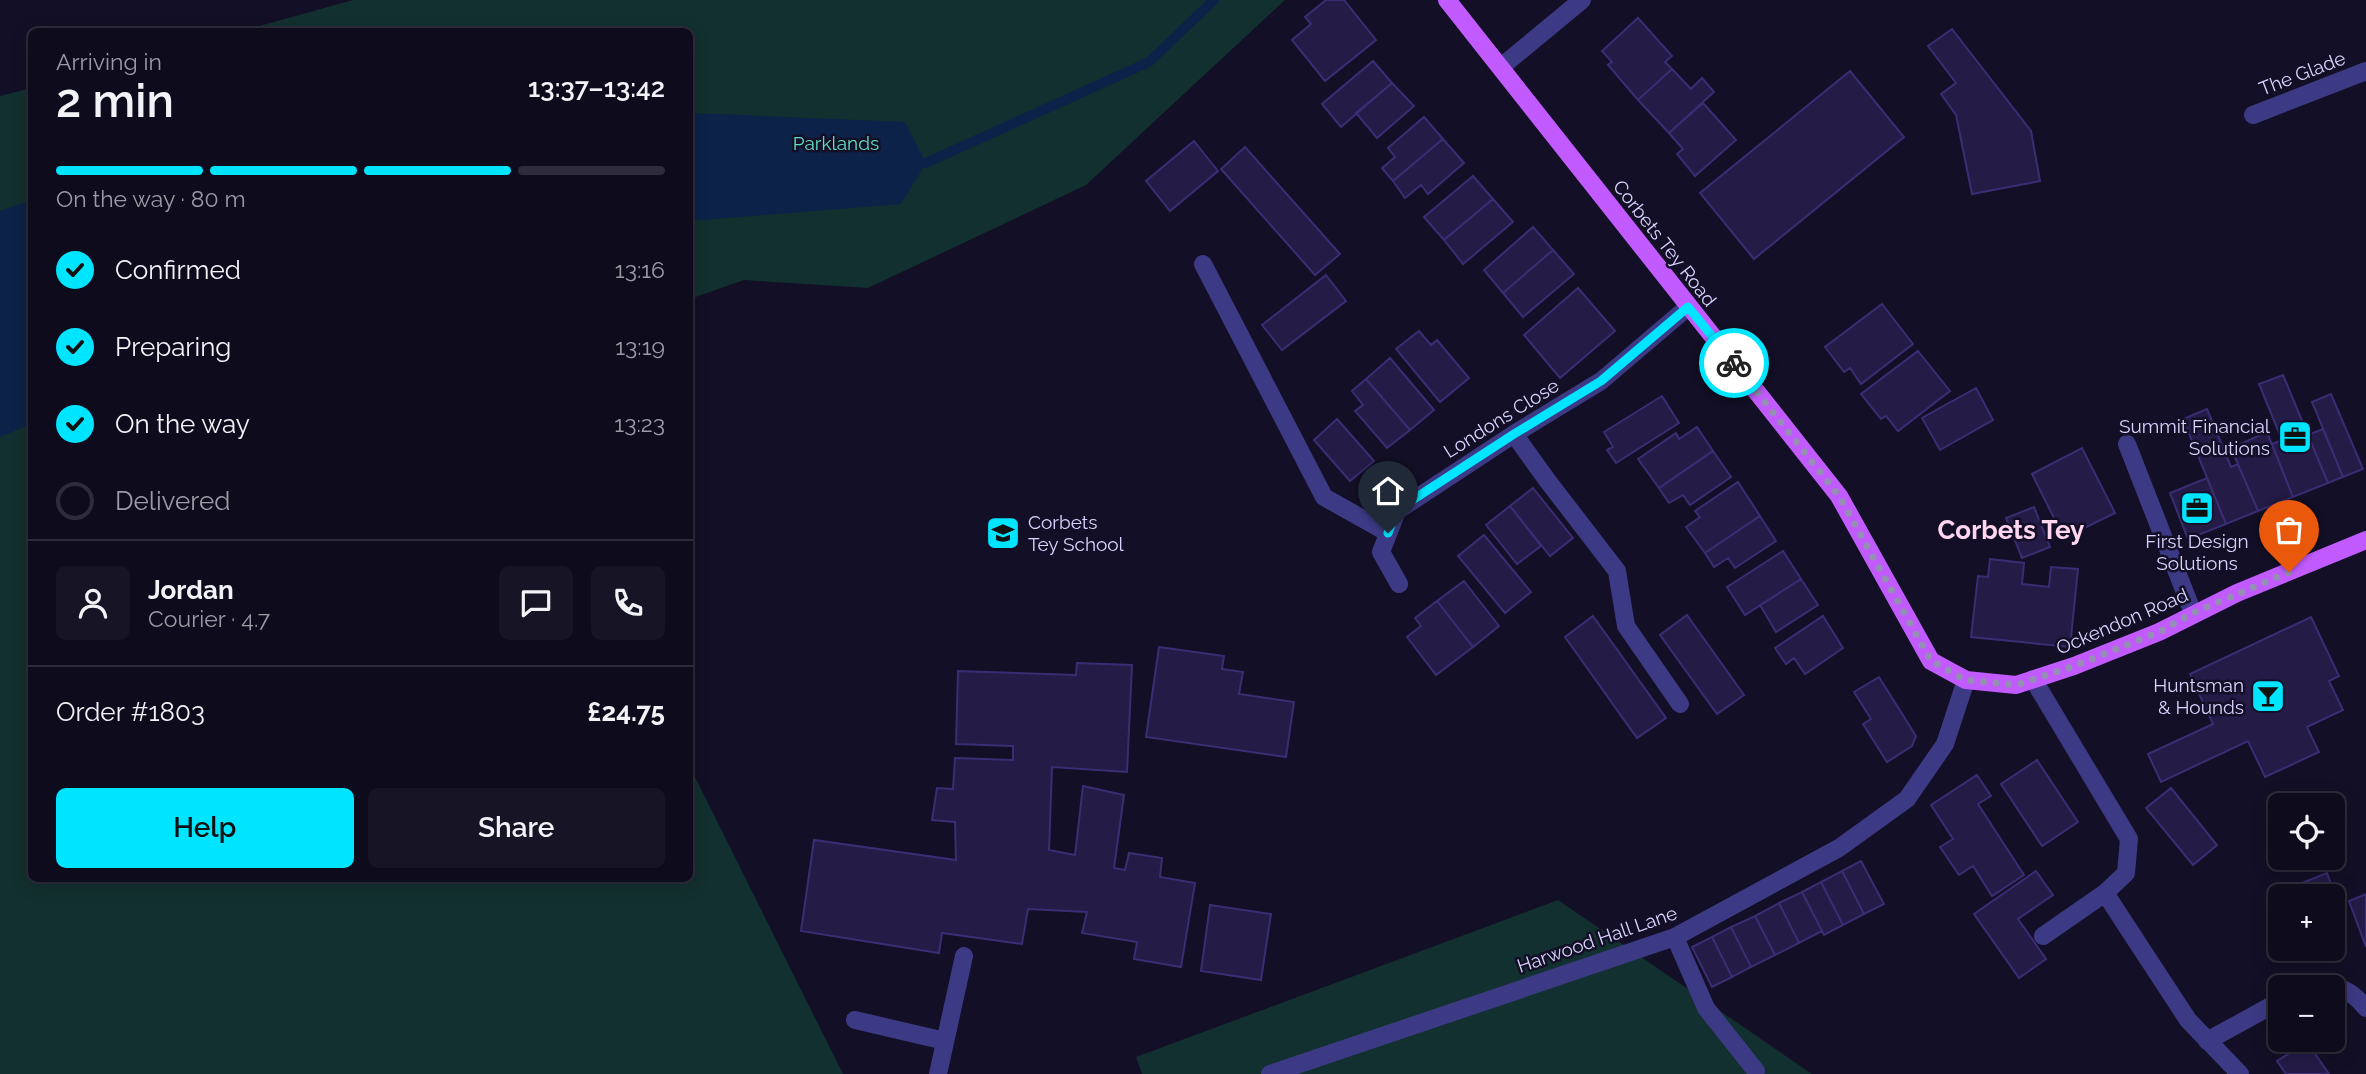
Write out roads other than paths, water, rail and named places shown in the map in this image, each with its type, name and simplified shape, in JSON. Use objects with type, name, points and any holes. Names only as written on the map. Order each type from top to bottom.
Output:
[{"type":"main road","name":"Corbets Tey Road","points":[[1447,0],[1839,496],[1931,661],[1966,680]]},
{"type":"main road","name":"Ockendon Road","points":[[1966,680],[2016,685],[2074,666],[2159,632],[2193,613],[2366,540]]},
{"type":"street","points":[[1501,67],[1582,0]]},
{"type":"street","name":"The Glade","points":[[2253,115],[2366,71]]},
{"type":"street","points":[[1203,264],[1324,497],[1388,533],[1381,552],[1399,584]]},
{"type":"street","name":"Londons Close","points":[[1388,533],[1397,510],[1601,381],[1688,307]]},
{"type":"street","points":[[1514,434],[1617,572],[1626,626],[1680,704]]},
{"type":"street","points":[[2127,444],[2193,613]]},
{"type":"street","points":[[2033,679],[2129,839],[2126,873],[2105,893],[2043,936]]},
{"type":"street","name":"Harwood Hall Lane","points":[[1270,1074],[1675,937],[1839,849],[1907,799],[1945,744],[1966,680]]},
{"type":"street","points":[[2105,893],[2188,1020],[2240,1074]]},
{"type":"street","points":[[1675,937],[1706,1008],[1756,1071]]},
{"type":"street","points":[[938,1074],[964,956]]},
{"type":"street","points":[[2345,988],[2366,1008]]},
{"type":"street","points":[[2207,1041],[2268,1008]]},
{"type":"street","points":[[855,1020],[945,1041]]},
{"type":"water","points":[[693,113],[905,122],[926,163],[901,204],[693,221]]},
{"type":"water","points":[[28,201],[28,425],[0,437],[0,211]]},
{"type":"waterway","points":[[912,163],[926,163],[1149,62],[1214,0]]},
{"type":"place","name":"Summit Financial Solutions","points":[[2295,437]]},
{"type":"place","name":"First Design Solutions","points":[[2197,508]]},
{"type":"place","name":"Corbets Tey School","points":[[1003,533]]},
{"type":"place","name":"Huntsman & Hounds","points":[[2268,696]]},
{"type":"district","name":"Corbets Tey","points":[[2011,530]]},
{"type":"park label","name":"Parklands","points":[[836,143]]}]
